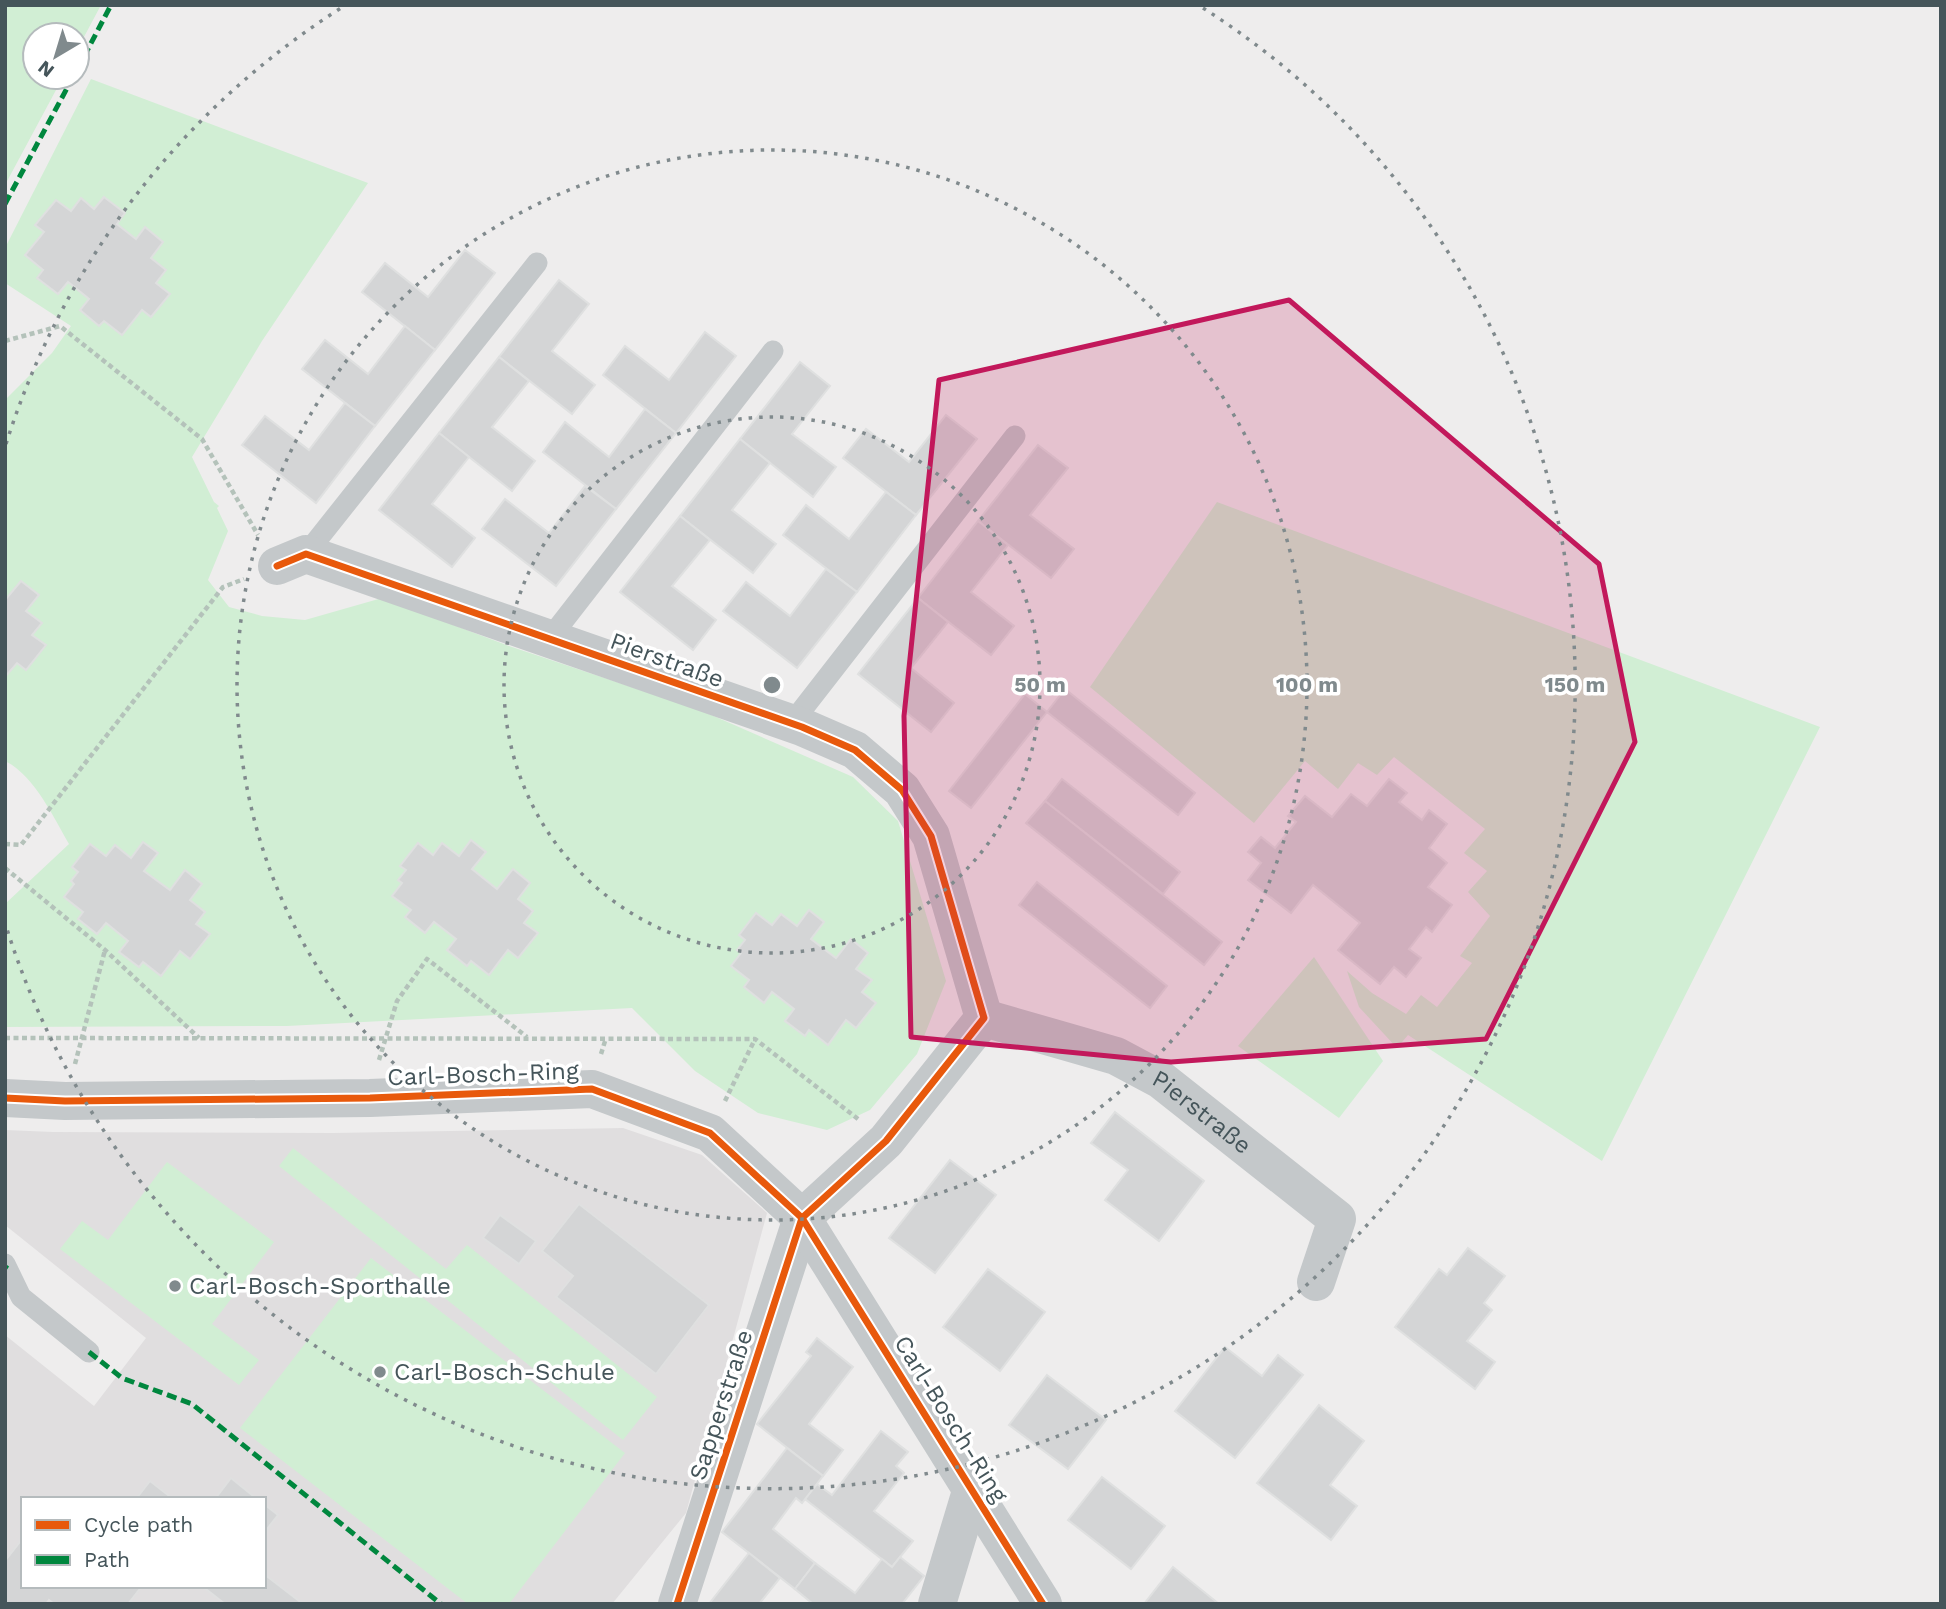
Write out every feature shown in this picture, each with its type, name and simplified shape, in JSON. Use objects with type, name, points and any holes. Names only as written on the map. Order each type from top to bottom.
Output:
[{"type":"street","name":"Pierstraße","points":[[291,560],[550,638],[791,724],[855,750],[902,790],[931,836],[984,1018],[1116,1056],[1161,1080],[1337,1219],[1316,1282]]},
{"type":"street","points":[[802,1218],[886,1141],[984,1018]]},
{"type":"street","name":"Carl-Bosch-Ring","points":[[5,1098],[65,1101],[370,1098],[592,1089],[710,1133],[802,1218],[1043,1604]]},
{"type":"street","name":"Sapperstraße","points":[[677,1604],[802,1218]]},
{"type":"street","points":[[937,1604],[972,1488]]},
{"type":"lane","points":[[291,560],[537,263]]},
{"type":"lane","points":[[550,638],[773,351]]},
{"type":"lane","points":[[791,724],[1016,436]]},
{"type":"lane","points":[[5,1264],[21,1297],[89,1352]]},
{"type":"path","points":[[5,341],[60,326],[202,439],[291,560],[223,587],[21,845],[5,844]]},
{"type":"path","points":[[5,868],[105,950],[200,1038]]},
{"type":"path","points":[[65,1101],[105,950]]},
{"type":"path","points":[[370,1098],[397,1001],[427,959],[528,1038]]},
{"type":"path","points":[[5,1038],[755,1038],[886,1141]]},
{"type":"path","points":[[710,1133],[755,1038]]},
{"type":"highlighted area","points":[[1289,300],[1599,564],[1635,742],[1486,1039],[1171,1062],[911,1037],[904,716],[939,380]]},
{"type":"shaded area","name":"Carl-Bosch-Schule","points":[[623,1128],[702,1155],[767,1213],[686,1513],[612,1604],[5,1604],[5,1335],[94,1406],[146,1338],[5,1225],[5,1130],[333,1133]]},
{"type":"green space","points":[[5,5],[101,5],[91,24],[91,21],[21,21],[21,91],[55,91],[5,185]]},
{"type":"green space","points":[[91,79],[368,183],[262,341],[192,457],[214,502],[219,506],[217,508],[228,531],[208,580],[229,607],[262,616],[305,620],[382,598],[509,646],[700,710],[853,777],[898,821],[946,981],[917,1054],[870,1110],[827,1130],[758,1113],[695,1071],[632,1008],[287,1026],[5,1027],[5,904],[69,844],[34,787],[25,776],[5,761],[5,400],[52,353],[71,326],[5,283],[5,248],[85,91],[91,91]]},
{"type":"green space","points":[[1217,502],[1820,727],[1602,1161],[1408,1035],[1397,1048],[1359,1007],[1347,971],[1372,993],[1406,1014],[1421,995],[1437,1007],[1472,963],[1460,956],[1490,916],[1468,892],[1487,871],[1464,853],[1485,829],[1394,757],[1377,775],[1358,763],[1338,789],[1305,761],[1254,823],[1090,687]]},
{"type":"green space","points":[[1314,957],[1383,1061],[1339,1118],[1238,1046]]},
{"type":"green space","points":[[293,1148],[446,1269],[467,1245],[657,1397],[623,1440],[279,1166]]},
{"type":"green space","name":"Carl-Bosch-Sporthalle","points":[[167,1162],[274,1242],[212,1324],[259,1360],[239,1385],[60,1249],[82,1221],[108,1240]]},
{"type":"green space","points":[[371,1258],[625,1453],[509,1604],[468,1604],[240,1428]]},
{"type":"building","points":[[104,197],[125,213],[117,224],[136,239],[145,227],[163,242],[151,258],[166,270],[156,283],[170,294],[151,317],[142,310],[122,335],[104,321],[99,326],[80,310],[89,299],[68,282],[58,294],[37,278],[43,270],[25,255],[44,232],[35,225],[56,200],[71,211],[81,198],[94,209]]},
{"type":"building","points":[[465,250],[495,273],[435,350],[362,292],[385,263],[428,297]]},
{"type":"building","points":[[559,280],[589,304],[552,351],[595,385],[572,414],[499,357]]},
{"type":"building","points":[[405,326],[435,350],[375,426],[302,369],[325,340],[368,374]]},
{"type":"building","points":[[705,332],[736,356],[676,433],[603,375],[625,346],[669,380]]},
{"type":"building","points":[[499,357],[529,381],[492,427],[535,461],[512,491],[439,433]]},
{"type":"building","points":[[800,362],[830,386],[792,434],[836,467],[813,497],[740,439]]},
{"type":"building","points":[[345,403],[375,426],[316,503],[242,445],[265,416],[309,450]]},
{"type":"building","points":[[645,409],[676,433],[616,509],[543,452],[565,422],[609,457]]},
{"type":"building","points":[[946,415],[977,439],[916,515],[843,458],[866,429],[909,462]]},
{"type":"building","points":[[439,433],[469,457],[432,504],[475,538],[452,567],[379,510]]},
{"type":"building","points":[[740,439],[770,463],[732,510],[776,544],[753,573],[680,516]]},
{"type":"building","points":[[1038,445],[1068,468],[1030,515],[1074,549],[1051,578],[978,521]]},
{"type":"building","points":[[585,486],[616,509],[556,586],[482,529],[505,499],[549,533]]},
{"type":"building","points":[[886,492],[916,515],[857,592],[783,535],[806,505],[849,539]]},
{"type":"building","points":[[680,516],[710,540],[672,586],[716,620],[693,650],[620,592]]},
{"type":"building","points":[[978,521],[1008,545],[971,592],[1014,626],[991,655],[918,598]]},
{"type":"building","points":[[826,569],[857,592],[797,668],[723,611],[746,582],[790,616]]},
{"type":"building","points":[[21,581],[39,595],[26,611],[42,623],[32,635],[46,645],[26,670],[17,663],[5,677],[5,600]]},
{"type":"building","points":[[918,598],[948,622],[911,668],[954,703],[931,732],[858,674]]},
{"type":"building","points":[[1065,689],[1195,793],[1178,815],[1047,712]]},
{"type":"building","points":[[1025,694],[1047,712],[971,808],[949,791]]},
{"type":"building","points":[[1062,779],[1180,872],[1163,894],[1045,801]]},
{"type":"building","points":[[1389,779],[1407,793],[1399,802],[1422,820],[1429,810],[1447,824],[1429,848],[1447,863],[1428,887],[1452,905],[1432,932],[1426,927],[1409,949],[1421,958],[1406,977],[1394,967],[1380,984],[1338,950],[1360,923],[1313,885],[1291,913],[1248,880],[1261,863],[1248,852],[1261,837],[1275,848],[1296,822],[1288,816],[1305,796],[1332,817],[1351,794],[1367,806]]},
{"type":"building","points":[[1045,801],[1222,942],[1204,965],[1026,823]]},
{"type":"building","points":[[471,840],[486,852],[472,869],[497,889],[513,869],[530,883],[518,899],[533,911],[524,923],[538,933],[518,958],[508,950],[489,975],[471,961],[467,966],[447,950],[456,939],[434,922],[425,933],[405,917],[411,910],[392,896],[402,883],[398,880],[406,870],[400,866],[418,843],[433,855],[442,843],[459,856]]},
{"type":"building","points":[[143,842],[158,853],[144,871],[170,890],[185,870],[202,884],[190,900],[205,912],[196,924],[210,934],[190,959],[180,951],[161,976],[143,962],[139,967],[119,952],[128,941],[106,923],[97,934],[78,919],[83,912],[64,897],[74,884],[71,881],[78,872],[72,867],[90,844],[106,856],[115,845],[131,858]]},
{"type":"building","points":[[1037,882],[1167,986],[1150,1008],[1019,905]]},
{"type":"building","points":[[809,910],[824,922],[811,939],[836,958],[851,939],[868,953],[856,969],[872,980],[862,992],[876,1003],[856,1028],[846,1020],[828,1045],[809,1030],[805,1036],[785,1021],[794,1009],[772,992],[764,1003],[744,987],[749,980],[731,966],[741,953],[737,950],[745,940],[739,935],[756,913],[772,925],[781,914],[797,926]]},
{"type":"building","points":[[1115,1112],[1204,1181],[1159,1241],[1105,1200],[1128,1170],[1091,1143]]},
{"type":"building","points":[[950,1160],[996,1195],[935,1273],[889,1238]]},
{"type":"building","points":[[579,1204],[709,1305],[656,1374],[556,1297],[573,1276],[542,1251]]},
{"type":"building","points":[[500,1215],[536,1241],[519,1264],[483,1238]]},
{"type":"building","points":[[1468,1248],[1505,1276],[1484,1303],[1492,1310],[1467,1341],[1495,1362],[1475,1389],[1395,1327],[1439,1269],[1447,1275]]},
{"type":"building","points":[[988,1269],[1045,1312],[1000,1371],[943,1327]]},
{"type":"building","points":[[817,1338],[853,1367],[809,1424],[843,1450],[823,1476],[757,1424],[811,1356],[806,1352]]},
{"type":"building","points":[[1225,1347],[1262,1376],[1278,1355],[1303,1375],[1235,1458],[1175,1411]]},
{"type":"building","points":[[1047,1375],[1106,1420],[1068,1469],[1009,1425]]},
{"type":"building","points":[[1319,1405],[1364,1441],[1330,1485],[1357,1506],[1331,1540],[1257,1483]]},
{"type":"building","points":[[881,1431],[908,1452],[896,1466],[904,1473],[874,1511],[913,1541],[892,1567],[805,1499],[817,1484],[832,1495]]},
{"type":"building","points":[[787,1448],[823,1476],[802,1503],[796,1498],[773,1529],[815,1563],[795,1589],[722,1532]]},
{"type":"building","points":[[1102,1477],[1165,1526],[1131,1569],[1068,1520]]},
{"type":"building","points":[[231,1478],[255,1497],[217,1497]]},
{"type":"building","points":[[150,1481],[170,1497],[138,1497]]},
{"type":"building","points":[[266,1506],[278,1515],[266,1530]]},
{"type":"building","points":[[21,1541],[21,1588],[140,1588],[128,1604],[54,1604],[49,1600],[46,1604],[5,1604],[5,1561]]},
{"type":"building","points":[[749,1553],[780,1578],[759,1604],[709,1604]]},
{"type":"building","points":[[900,1557],[924,1576],[902,1604],[813,1604],[795,1589],[815,1563],[855,1593],[882,1559],[892,1567]]},
{"type":"building","points":[[1173,1567],[1219,1604],[1144,1604]]},
{"type":"building","points":[[266,1576],[303,1604],[225,1604],[205,1588],[266,1588]]},
{"type":"marked path","points":[[91,43],[111,5]]},
{"type":"marked path","points":[[5,204],[66,91]]},
{"type":"marked path","points":[[89,1352],[122,1378],[192,1404],[441,1604]]},
{"type":"cycle path","points":[[277,566],[306,554],[802,727],[855,750],[902,790],[931,836],[984,1018],[886,1141],[802,1218],[677,1604]]},
{"type":"cycle path","points":[[5,1098],[65,1101],[370,1098],[592,1089],[710,1133],[802,1218],[1043,1604]]},
{"type":"place","name":"Carl-Bosch-Sporthalle","points":[[175,1286]]},
{"type":"place","name":"Carl-Bosch-Schule","points":[[380,1372]]}]
